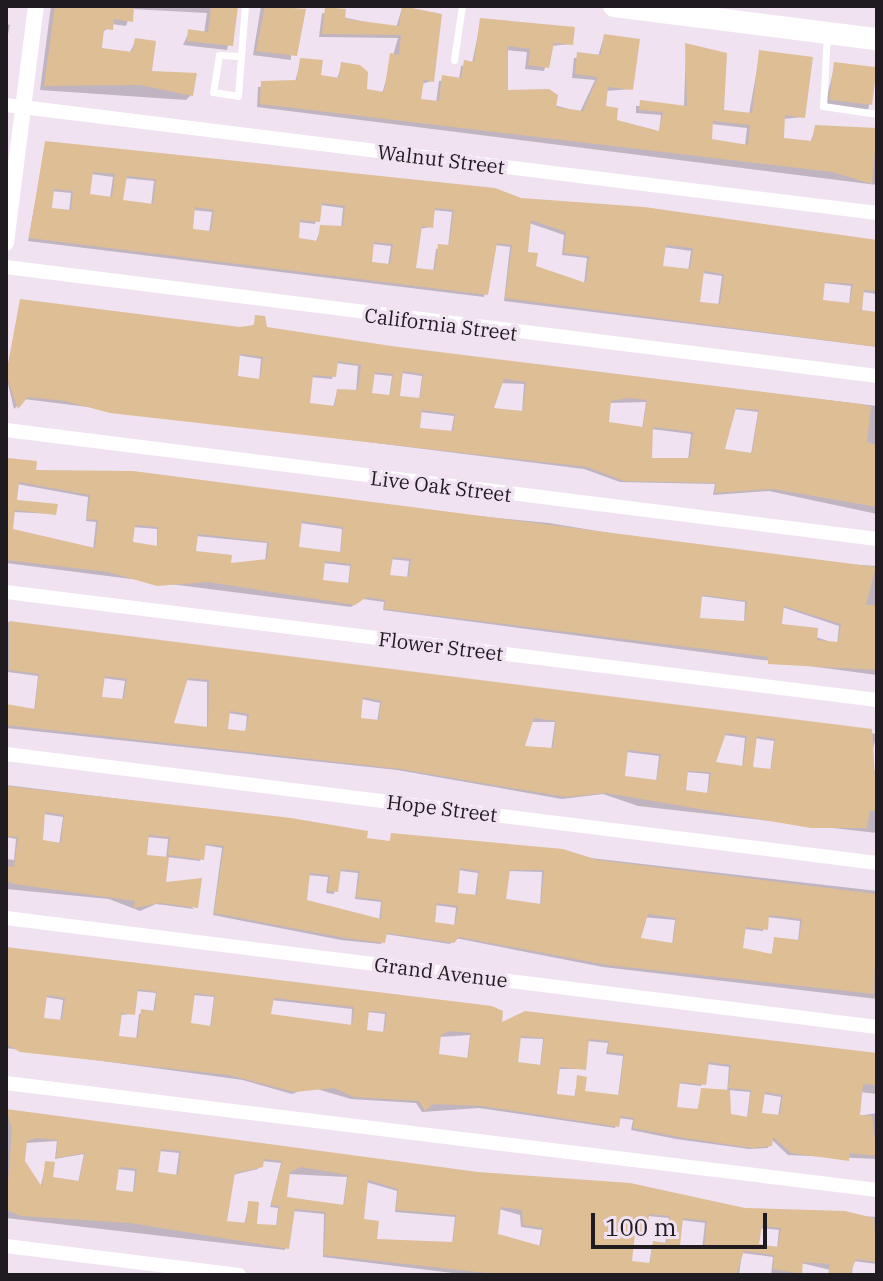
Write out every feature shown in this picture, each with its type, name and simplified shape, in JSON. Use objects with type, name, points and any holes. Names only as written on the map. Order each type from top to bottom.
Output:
[{"type":"main road","points":[[614,6],[716,12],[877,39]]},
{"type":"street","points":[[6,243],[14,106],[36,6]]},
{"type":"street","name":"Walnut Street","points":[[14,106],[877,213]]},
{"type":"street","name":"California Street","points":[[6,267],[877,376]]},
{"type":"street","name":"Live Oak Street","points":[[6,430],[877,539]]},
{"type":"street","name":"Flower Street","points":[[6,592],[877,700]]},
{"type":"street","name":"Hope Street","points":[[6,754],[877,863]]},
{"type":"street","name":"Grand Avenue","points":[[6,918],[877,1027]]},
{"type":"street","points":[[6,1083],[877,1190]]},
{"type":"street","points":[[6,1246],[239,1275]]},
{"type":"lane","points":[[240,56],[219,55],[213,92],[238,96],[245,6]]},
{"type":"lane","points":[[454,60],[462,6]]},
{"type":"lane","points":[[828,33],[823,106],[877,114]]},
{"type":"building","points":[[55,6],[134,6],[133,22],[114,19],[113,30],[104,29],[102,48],[132,52],[135,38],[156,41],[152,71],[197,73],[193,96],[140,85],[44,86]]},
{"type":"building","points":[[211,6],[238,6],[233,46],[187,41],[188,29],[208,32]]},
{"type":"building","points":[[265,6],[306,9],[297,56],[256,51]]},
{"type":"building","points":[[402,6],[442,14],[434,82],[424,80],[421,99],[439,101],[442,75],[461,78],[464,60],[474,62],[480,18],[575,27],[573,45],[554,43],[549,68],[528,65],[530,49],[508,46],[508,90],[549,89],[558,95],[556,107],[583,111],[598,77],[575,74],[577,52],[601,55],[604,34],[640,39],[633,90],[608,87],[606,106],[618,108],[617,120],[659,131],[663,112],[639,110],[640,100],[687,106],[685,43],[727,53],[724,110],[752,113],[759,50],[813,57],[805,118],[785,115],[784,138],[812,141],[815,125],[877,128],[872,184],[832,172],[260,104],[261,81],[297,80],[300,58],[323,60],[321,75],[339,78],[341,62],[360,65],[368,72],[367,89],[384,92],[390,53],[399,55],[401,35],[322,34],[325,7],[346,9],[345,19],[399,26]],"holes":[[[713,121],[750,125],[748,145],[712,139]]]},
{"type":"building","points":[[834,62],[877,67],[872,105],[829,100]]},
{"type":"building","points":[[45,141],[495,188],[521,198],[644,207],[877,240],[877,291],[864,290],[862,310],[877,312],[877,347],[505,298],[512,245],[497,243],[488,295],[29,238]],"holes":[[[93,172],[115,174],[112,197],[90,194]],[[127,176],[156,179],[153,204],[123,200]],[[54,189],[73,191],[71,210],[52,208]],[[322,203],[345,206],[343,226],[320,225],[318,241],[299,238],[300,220],[320,222]],[[195,207],[214,210],[211,231],[193,229]],[[435,208],[454,210],[449,245],[438,244],[435,270],[416,268],[422,226],[433,228]],[[531,220],[566,232],[564,253],[589,256],[586,283],[536,266],[538,253],[528,252]],[[374,242],[393,244],[390,264],[372,262]],[[666,245],[693,248],[690,269],[663,266]],[[704,271],[724,274],[720,304],[700,302]],[[825,282],[853,284],[850,303],[823,300]]]},
{"type":"building","points":[[20,299],[240,327],[254,325],[255,315],[265,316],[267,327],[391,346],[861,404],[871,407],[867,442],[877,445],[877,507],[773,489],[715,493],[716,483],[624,481],[587,467],[110,413],[65,401],[28,397],[18,409],[6,375]],"holes":[[[240,354],[263,357],[260,379],[238,376]],[[338,361],[361,365],[358,390],[337,389],[335,406],[310,403],[313,375],[336,377]],[[403,371],[423,374],[420,398],[400,396]],[[375,372],[393,374],[390,395],[372,393]],[[504,379],[526,382],[523,411],[494,408]],[[628,398],[647,400],[643,427],[609,422],[611,401]],[[736,408],[759,410],[752,453],[725,449]],[[422,410],[455,414],[453,431],[420,428]],[[653,427],[693,432],[690,458],[652,458]]]},
{"type":"building","points":[[8,458],[37,461],[36,470],[133,471],[876,567],[866,605],[875,605],[877,670],[768,664],[768,657],[384,609],[385,600],[367,597],[355,605],[208,582],[157,586],[108,572],[6,560]],"holes":[[[19,482],[90,495],[87,519],[98,520],[95,548],[13,529],[15,510],[56,515],[58,504],[17,500]],[[302,521],[343,527],[341,552],[299,547]],[[135,525],[158,527],[158,546],[133,542]],[[198,534],[269,542],[267,559],[231,563],[232,555],[196,551]],[[393,557],[411,559],[409,577],[390,575]],[[325,561],[351,564],[349,583],[323,580]],[[702,595],[747,601],[745,621],[700,618]],[[784,606],[841,624],[838,642],[817,640],[818,628],[782,624]]]},
{"type":"building","points":[[9,621],[872,729],[877,811],[870,811],[867,828],[811,828],[606,793],[565,797],[400,769],[6,725],[6,704],[35,709],[39,674],[9,670]],"holes":[[[105,676],[127,679],[124,699],[102,697]],[[188,678],[209,680],[208,727],[174,723]],[[363,697],[381,701],[379,720],[361,718]],[[230,711],[249,714],[246,731],[228,729]],[[534,718],[556,721],[553,748],[525,746]],[[726,733],[747,736],[743,766],[716,762]],[[757,736],[775,739],[771,769],[753,767]],[[628,750],[661,754],[657,780],[625,776]],[[688,771],[711,772],[708,793],[686,790]]]},
{"type":"building","points":[[6,786],[291,818],[368,831],[367,838],[390,841],[391,833],[563,849],[598,860],[877,894],[874,994],[607,965],[459,937],[454,943],[387,933],[385,943],[214,913],[224,846],[206,844],[204,860],[168,855],[170,837],[149,835],[147,855],[169,857],[166,882],[202,878],[198,908],[160,903],[134,908],[135,901],[6,881],[6,866],[14,867],[18,837],[6,836]],"holes":[[[45,812],[64,815],[61,843],[43,840]],[[460,868],[479,871],[477,895],[458,893]],[[341,869],[360,871],[356,897],[382,900],[381,919],[307,900],[310,873],[330,875],[328,891],[338,892]],[[510,870],[544,870],[541,904],[506,899]],[[437,903],[458,906],[455,925],[435,922]],[[648,914],[676,918],[673,943],[641,938]],[[769,915],[802,919],[799,940],[774,937],[772,954],[743,948],[746,927],[768,930]]]},
{"type":"building","points":[[6,947],[492,1006],[503,1011],[502,1022],[525,1011],[877,1053],[877,1085],[863,1084],[860,1115],[872,1116],[877,1156],[850,1153],[849,1161],[791,1153],[773,1137],[772,1146],[752,1148],[679,1137],[633,1128],[634,1118],[621,1116],[619,1127],[482,1106],[433,1104],[425,1111],[419,1101],[354,1097],[334,1088],[295,1092],[229,1075],[20,1052],[6,1044]],"holes":[[[138,989],[157,992],[155,1011],[141,1009],[138,1038],[119,1036],[122,1013],[135,1015]],[[195,993],[215,996],[211,1026],[191,1023]],[[47,995],[65,998],[62,1020],[44,1018]],[[274,998],[354,1007],[352,1025],[271,1014]],[[369,1011],[387,1012],[384,1032],[367,1030]],[[450,1031],[471,1033],[468,1058],[439,1054],[441,1035]],[[521,1036],[544,1038],[541,1065],[518,1062]],[[589,1039],[609,1041],[608,1052],[624,1054],[619,1095],[585,1091],[587,1077],[577,1075],[575,1096],[557,1094],[560,1067],[586,1070]],[[709,1062],[731,1065],[728,1088],[751,1090],[748,1117],[731,1114],[730,1090],[701,1088],[698,1109],[677,1107],[680,1082],[706,1085]],[[765,1092],[783,1095],[780,1115],[762,1113]]]},
{"type":"building","points":[[6,1109],[478,1172],[630,1183],[745,1208],[845,1211],[874,1218],[877,1262],[856,1259],[850,1275],[828,1275],[830,1264],[803,1262],[802,1274],[773,1269],[774,1255],[744,1251],[736,1275],[505,1275],[324,1255],[326,1212],[295,1209],[289,1249],[130,1223],[21,1216],[6,1210],[12,1129]],"holes":[[[36,1138],[58,1140],[56,1158],[85,1153],[79,1181],[53,1177],[55,1162],[45,1161],[42,1187],[25,1161],[27,1141]],[[161,1149],[181,1151],[178,1175],[158,1172]],[[264,1159],[282,1161],[271,1205],[279,1206],[277,1225],[257,1224],[259,1202],[248,1201],[246,1223],[227,1221],[235,1173],[263,1167]],[[119,1167],[137,1169],[134,1192],[116,1190]],[[301,1167],[348,1175],[344,1205],[287,1197],[290,1172]],[[368,1180],[398,1189],[396,1210],[456,1215],[453,1242],[377,1239],[379,1221],[364,1219]],[[501,1207],[522,1210],[523,1225],[543,1228],[541,1246],[498,1234]],[[649,1214],[670,1216],[667,1243],[653,1241],[650,1263],[632,1261],[635,1234],[647,1235]],[[683,1218],[707,1221],[704,1249],[680,1245]],[[762,1226],[781,1228],[778,1247],[759,1244]]]}]
